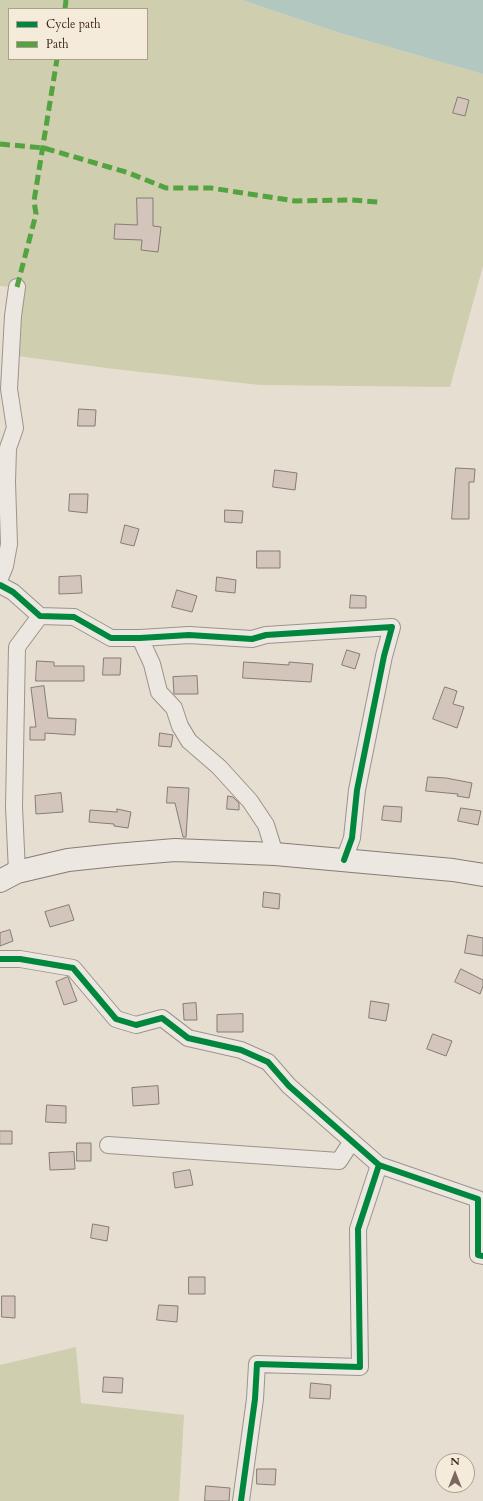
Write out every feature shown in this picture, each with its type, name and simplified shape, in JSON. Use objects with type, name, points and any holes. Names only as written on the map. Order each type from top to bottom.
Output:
[{"type":"main road","points":[[9,876],[68,860],[176,850],[275,854],[453,870],[483,875]]},
{"type":"street","points":[[0,578],[9,544],[7,482],[8,448],[14,428],[9,389],[13,316],[17,287]]},
{"type":"street","points":[[0,586],[13,592],[40,616],[74,617],[111,638],[189,635],[252,639],[266,635],[392,627],[384,656],[358,790],[352,838],[344,860]]},
{"type":"street","points":[[9,876],[14,807],[17,647],[40,616]]},
{"type":"street","points":[[140,638],[152,664],[159,692],[174,708],[180,726],[189,741],[219,767],[250,801],[266,825],[275,854]]},
{"type":"street","points":[[0,959],[20,959],[73,968],[116,1019],[136,1025],[162,1018],[188,1038],[241,1050],[268,1062],[290,1086],[379,1164],[481,1197],[478,1254],[483,1256]]},
{"type":"street","points":[[108,1145],[339,1161],[352,1141]]},
{"type":"street","points":[[242,1501],[255,1399],[257,1364],[360,1367],[358,1229],[379,1164]]},
{"type":"green space","points":[[0,0],[242,0],[340,33],[483,74],[483,266],[450,387],[260,385],[114,369],[10,355],[17,287],[0,286]]},
{"type":"green space","points":[[76,1347],[81,1403],[184,1415],[179,1501],[0,1501],[0,1365]]},
{"type":"water","points":[[242,0],[483,0],[483,74],[340,33]]},
{"type":"building","points":[[458,97],[469,100],[465,116],[453,113]]},
{"type":"building","points":[[137,198],[153,198],[153,226],[161,227],[158,252],[141,250],[142,240],[114,239],[115,224],[137,225]]},
{"type":"building","points":[[79,409],[96,410],[95,426],[78,426]]},
{"type":"building","points":[[456,468],[475,469],[474,482],[469,482],[469,519],[452,519]]},
{"type":"building","points":[[275,470],[297,473],[295,490],[273,487]]},
{"type":"building","points":[[70,494],[88,494],[87,513],[69,511]]},
{"type":"building","points":[[225,510],[243,511],[242,523],[225,522]]},
{"type":"building","points":[[125,525],[139,529],[134,546],[121,543]]},
{"type":"building","points":[[257,551],[280,551],[280,568],[257,568]]},
{"type":"building","points":[[81,576],[82,593],[59,594],[59,577]]},
{"type":"building","points":[[217,577],[236,580],[235,593],[216,591]]},
{"type":"building","points":[[177,590],[197,596],[192,612],[172,607]]},
{"type":"building","points":[[351,595],[366,596],[366,608],[350,608]]},
{"type":"building","points":[[347,650],[360,654],[355,669],[342,665]]},
{"type":"building","points":[[104,658],[121,658],[120,675],[103,675]]},
{"type":"building","points":[[37,661],[54,662],[54,666],[84,666],[84,681],[36,681]]},
{"type":"building","points":[[244,662],[289,665],[289,662],[313,664],[311,682],[243,678]]},
{"type":"building","points":[[197,676],[198,694],[174,694],[173,677]]},
{"type":"building","points":[[44,686],[48,718],[76,719],[75,735],[45,733],[45,740],[30,740],[30,727],[36,727],[31,688]]},
{"type":"building","points":[[445,687],[457,691],[453,704],[464,707],[457,728],[433,719]]},
{"type":"building","points":[[160,733],[173,735],[171,747],[159,746]]},
{"type":"building","points":[[428,777],[446,778],[472,783],[469,798],[457,796],[458,794],[426,791]]},
{"type":"building","points":[[168,787],[189,788],[186,837],[183,837],[175,803],[167,803]]},
{"type":"building","points":[[61,793],[63,812],[36,814],[35,796]]},
{"type":"building","points":[[228,796],[233,797],[239,803],[239,810],[227,809]]},
{"type":"building","points":[[384,806],[402,807],[401,822],[382,820]]},
{"type":"building","points":[[461,808],[481,811],[478,825],[458,821]]},
{"type":"building","points":[[117,809],[131,812],[128,828],[114,826],[114,824],[89,822],[90,810],[117,812]]},
{"type":"building","points":[[264,892],[280,894],[279,909],[263,907]]},
{"type":"building","points":[[69,905],[74,920],[50,927],[45,912]]},
{"type":"building","points":[[10,930],[13,941],[0,946],[0,933]]},
{"type":"building","points":[[468,935],[483,938],[483,956],[465,953]]},
{"type":"building","points":[[461,969],[483,980],[483,986],[480,994],[455,982]]},
{"type":"building","points":[[68,977],[77,1001],[64,1005],[56,982]]},
{"type":"building","points":[[371,1001],[389,1004],[386,1021],[369,1018]]},
{"type":"building","points":[[196,1003],[197,1020],[184,1020],[183,1004]]},
{"type":"building","points":[[243,1014],[243,1032],[217,1032],[217,1015]]},
{"type":"building","points":[[433,1034],[452,1041],[446,1056],[427,1049]]},
{"type":"building","points":[[158,1086],[159,1104],[133,1106],[132,1088]]},
{"type":"building","points":[[47,1105],[66,1106],[66,1123],[46,1122]]},
{"type":"building","points":[[0,1131],[12,1131],[12,1144],[0,1144]]},
{"type":"building","points":[[77,1143],[91,1143],[91,1161],[77,1161]]},
{"type":"building","points":[[74,1152],[75,1169],[50,1170],[49,1153]]},
{"type":"building","points":[[190,1170],[193,1185],[175,1188],[173,1173]]},
{"type":"building","points":[[93,1224],[109,1227],[107,1241],[91,1238]]},
{"type":"building","points":[[189,1277],[205,1277],[205,1294],[189,1294]]},
{"type":"building","points":[[2,1296],[15,1296],[15,1318],[2,1317]]},
{"type":"building","points":[[159,1305],[178,1306],[177,1322],[157,1320]]},
{"type":"building","points":[[104,1377],[123,1378],[122,1393],[103,1392]]},
{"type":"building","points":[[311,1383],[331,1385],[330,1399],[310,1398]]},
{"type":"building","points":[[257,1469],[276,1469],[275,1485],[257,1484]]},
{"type":"building","points":[[206,1486],[230,1488],[229,1501],[205,1501]]},
{"type":"marked path","points":[[65,8],[66,0]]},
{"type":"marked path","points":[[17,287],[36,214],[34,201],[57,60]]},
{"type":"marked path","points":[[0,144],[44,148],[129,173],[166,188],[211,188],[295,201],[352,200],[378,202]]},
{"type":"cycle path","points":[[0,585],[13,592],[40,616],[74,617],[111,638],[189,635],[252,639],[266,635],[392,627],[384,656],[357,790],[352,838],[344,860]]},
{"type":"cycle path","points":[[0,959],[20,959],[73,968],[116,1019],[136,1025],[162,1018],[188,1038],[241,1050],[268,1062],[289,1086],[379,1165],[478,1199],[478,1255],[483,1256]]},
{"type":"cycle path","points":[[241,1501],[255,1399],[257,1364],[360,1367],[358,1229],[379,1165]]}]
